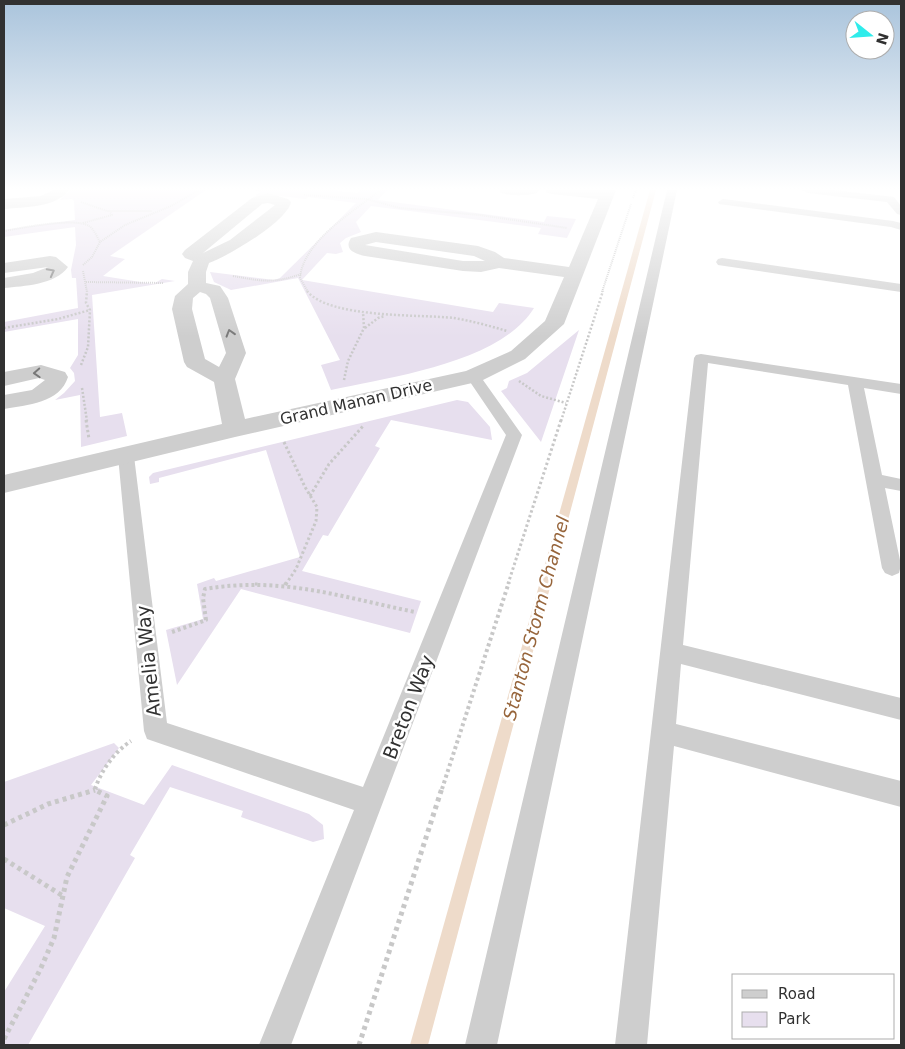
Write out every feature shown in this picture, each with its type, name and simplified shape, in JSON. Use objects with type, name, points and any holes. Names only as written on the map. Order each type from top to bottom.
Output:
[{"type":"street","points":[[210,239],[191,254],[203,259],[219,255],[243,239]]},
{"type":"street","points":[[369,239],[357,242],[356,248],[463,266],[481,267],[499,263],[576,273]]},
{"type":"street","points":[[390,239],[478,251],[499,263]]},
{"type":"street","name":"Grand Manan Drive","points":[[4,484],[235,429],[473,376],[518,355],[554,324],[590,239]]},
{"type":"street","points":[[197,286],[198,266],[203,259]]},
{"type":"street","points":[[4,268],[50,262],[59,267],[54,272],[38,278],[4,283]]},
{"type":"street","points":[[197,286],[212,290],[219,298],[236,353],[224,378],[235,429]]},
{"type":"street","points":[[197,286],[184,296],[182,309],[195,362],[224,378]]},
{"type":"street","points":[[4,379],[41,372],[57,377],[54,386],[39,395],[4,402]]},
{"type":"lane","points":[[482,1045],[661,239]]},
{"type":"lane","points":[[722,262],[901,288]]},
{"type":"lane","points":[[631,1045],[701,358],[901,389]]},
{"type":"lane","name":"Breton Way","points":[[275,1045],[444,618],[514,434],[473,376]]},
{"type":"lane","points":[[854,381],[874,480],[894,556]]},
{"type":"lane","name":"Amelia Way","points":[[126,456],[156,731],[370,803]]},
{"type":"lane","points":[[874,480],[901,485]]},
{"type":"lane","points":[[671,652],[901,709]]},
{"type":"lane","points":[[663,732],[901,794]]},
{"type":"path","points":[[80,370],[88,346],[90,310],[86,303],[86,282],[82,266],[92,257],[100,242],[104,239]]},
{"type":"path","points":[[321,239],[310,253],[300,281],[309,293],[328,303],[363,312],[454,319],[515,334]]},
{"type":"path","points":[[359,1045],[620,239]]},
{"type":"path","points":[[228,275],[266,282],[284,280],[301,274]]},
{"type":"path","points":[[86,282],[112,281],[149,285],[172,282]]},
{"type":"path","points":[[4,328],[58,319],[90,310]]},
{"type":"path","points":[[363,312],[364,328]]},
{"type":"path","points":[[346,388],[343,372],[352,354],[356,338],[364,328],[378,318],[387,315]]},
{"type":"path","points":[[515,377],[532,394],[550,401],[566,403]]},
{"type":"path","points":[[81,384],[89,447]]},
{"type":"path","points":[[310,496],[329,464],[365,424],[366,419]]},
{"type":"path","points":[[283,439],[317,507],[316,521],[296,569],[285,584]]},
{"type":"path","points":[[146,643],[206,620],[203,598],[205,589],[240,583],[285,584],[444,618]]},
{"type":"path","points":[[95,790],[97,782],[107,766],[126,743],[156,731]]},
{"type":"path","points":[[4,826],[48,804],[95,790],[107,796],[67,877],[54,938],[40,970],[4,1039]]},
{"type":"path","points":[[4,859],[63,896]]},
{"type":"green space","points":[[76,239],[135,239],[110,256],[125,259],[103,276],[153,284],[162,279],[175,281],[92,295],[100,417],[122,413],[127,436],[81,447],[80,395],[55,400],[75,381],[74,373],[70,368],[78,355],[78,319],[4,332],[4,322],[78,308],[76,278],[72,278],[71,270]]},
{"type":"green space","points":[[320,239],[345,239],[340,243],[343,252],[336,254],[327,253],[302,280],[493,312],[499,303],[534,308],[518,327],[496,342],[470,355],[412,373],[331,390],[321,365],[340,360],[298,278],[231,290],[214,282],[210,272],[274,280],[280,278]]},
{"type":"green space","points":[[579,330],[541,442],[501,391],[507,388],[509,381],[527,373]]},
{"type":"green space","points":[[457,400],[468,402],[490,427],[492,440],[391,420],[375,446],[380,448],[328,536],[323,535],[302,571],[421,601],[410,633],[241,589],[177,685],[166,630],[203,619],[197,584],[214,578],[216,581],[300,557],[266,450],[159,478],[159,482],[150,484],[149,477],[153,473]]},
{"type":"green space","points":[[114,743],[119,748],[91,785],[144,805],[172,765],[309,814],[323,825],[324,839],[313,842],[241,817],[243,811],[170,787],[130,855],[135,858],[28,1045],[4,1045],[4,992],[45,926],[4,908],[4,782]]},
{"type":"waterway","name":"Stanton Storm Channel","points":[[419,1045],[640,239]]}]
